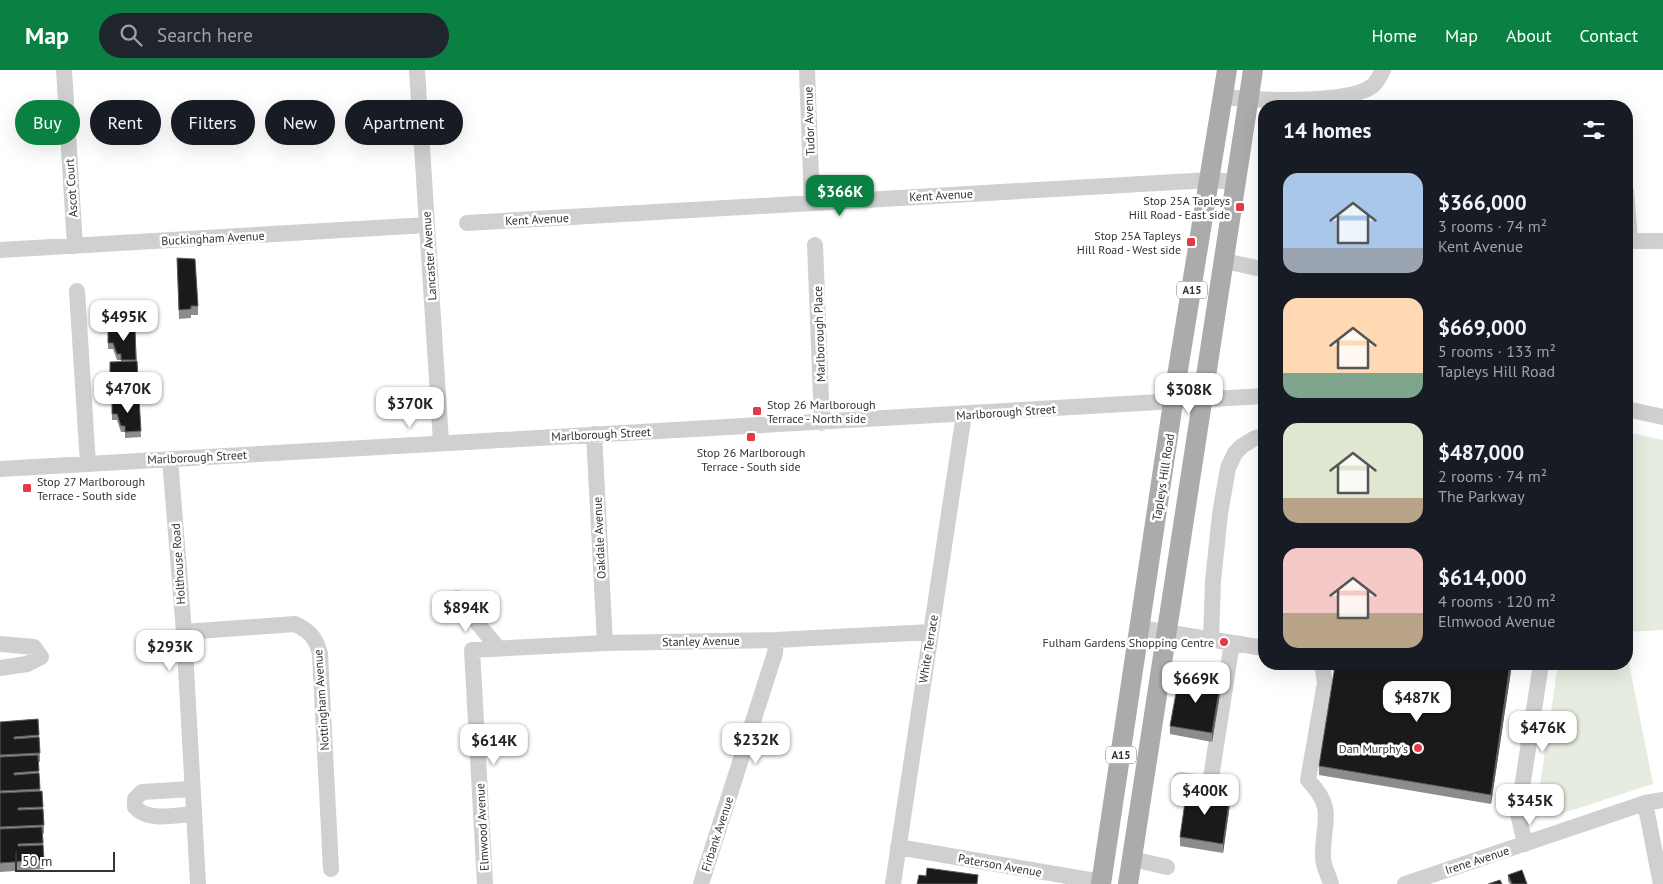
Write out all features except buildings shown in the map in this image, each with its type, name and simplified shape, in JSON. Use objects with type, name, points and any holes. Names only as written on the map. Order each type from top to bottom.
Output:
[{"type":"main road","name":"Tapleys Hill Road","points":[[1102,883],[1173,401],[1227,70]]},
{"type":"main road","name":"A15","points":[[1128,884],[1253,70]]},
{"type":"street","name":"Ascot Court","points":[[64,70],[75,246]]},
{"type":"street","name":"Lancaster Avenue","points":[[417,70],[441,442]]},
{"type":"street","name":"Tudor Avenue","points":[[807,70],[812,203]]},
{"type":"street","points":[[1222,97],[1249,100],[1352,95],[1373,86],[1383,70]]},
{"type":"street","name":"Kent Avenue","points":[[467,223],[1210,180],[1236,182]]},
{"type":"street","name":"Buckingham Avenue","points":[[0,250],[427,225]]},
{"type":"street","points":[[1633,240],[1663,241]]},
{"type":"street","name":"Marlborough Place","points":[[815,245],[822,423]]},
{"type":"street","points":[[1224,261],[1257,268]]},
{"type":"street","points":[[77,290],[88,464]]},
{"type":"street","name":"Marlborough Street","points":[[0,469],[441,442],[822,423],[1258,396]]},
{"type":"street","points":[[1633,411],[1663,417]]},
{"type":"street","name":"White Terrace","points":[[893,884],[964,414]]},
{"type":"street","name":"Oakdale Avenue","points":[[594,434],[605,643]]},
{"type":"street","points":[[1211,639],[1213,581],[1220,514],[1228,468],[1235,453],[1242,446],[1258,437]]},
{"type":"street","name":"Holthouse Road","points":[[170,459],[184,632],[198,884]]},
{"type":"street","points":[[457,598],[498,648]]},
{"type":"street","name":"Nottingham Avenue","points":[[184,632],[295,624],[307,629],[316,641],[320,654],[331,869]]},
{"type":"street","points":[[1140,628],[1258,647]]},
{"type":"street","name":"Stanley Avenue","points":[[472,650],[605,643],[776,640],[931,632]]},
{"type":"street","name":"Firbank Avenue","points":[[702,884],[775,653],[776,640]]},
{"type":"street","points":[[1180,780],[1210,784],[1232,643]]},
{"type":"street","points":[[0,644],[34,647],[41,657],[27,664],[0,668]]},
{"type":"street","name":"Elmwood Avenue","points":[[472,650],[485,884]]},
{"type":"street","points":[[1323,670],[1325,683],[1308,780],[1322,794],[1327,813],[1323,860],[1331,884]]},
{"type":"street","points":[[1524,844],[1510,813],[1540,670]]},
{"type":"street","points":[[192,789],[142,792],[135,799],[135,807],[141,814],[149,816],[194,814]]},
{"type":"street","name":"Irene Avenue","points":[[1405,884],[1645,804],[1663,800]]},
{"type":"street","points":[[1645,804],[1660,884]]},
{"type":"street","name":"Paterson Avenue","points":[[898,847],[1102,883]]},
{"type":"street","points":[[1132,859],[1167,866]]},
{"type":"shaded area","points":[[1633,434],[1663,440],[1663,630],[1633,632]]},
{"type":"shaded area","points":[[1557,670],[1630,670],[1653,784],[1551,817],[1542,814],[1537,805]]},
{"type":"place","name":"Stop 25A Tapleys Hill Road - East side","points":[[1240,207]]},
{"type":"place","name":"Stop 25A Tapleys Hill Road - West side","points":[[1191,242]]},
{"type":"place","name":"Stop 26 Marlborough Terrace - North side","points":[[757,411]]},
{"type":"place","name":"Stop 26 Marlborough Terrace - South side","points":[[751,437]]},
{"type":"place","name":"Stop 27 Marlborough Terrace - South side","points":[[27,488]]},
{"type":"place","name":"Fulham Gardens Shopping Centre","points":[[1224,642]]},
{"type":"place","name":"Dan Murphy's","points":[[1418,748]]}]
